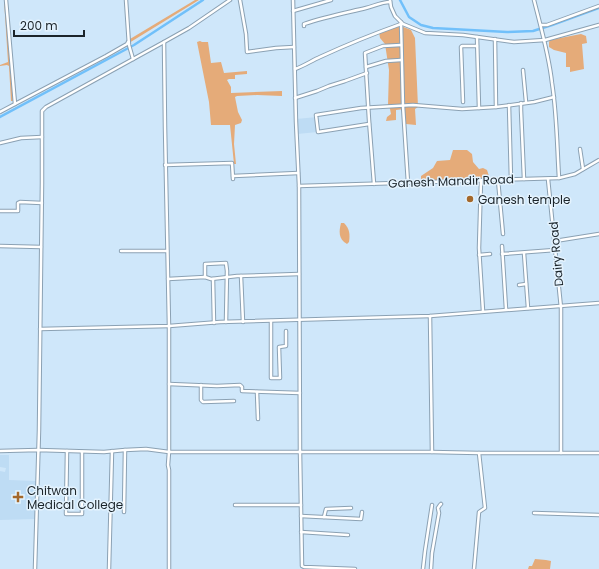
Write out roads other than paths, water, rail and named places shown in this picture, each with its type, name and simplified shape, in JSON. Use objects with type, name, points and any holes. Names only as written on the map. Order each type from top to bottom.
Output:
[{"type":"street","points":[[6,0],[15,104]]},
{"type":"street","points":[[126,0],[129,43],[133,59]]},
{"type":"street","points":[[35,569],[42,203],[42,111],[46,107],[164,42],[230,0]]},
{"type":"street","points":[[240,0],[246,34],[247,52],[294,47]]},
{"type":"street","points":[[293,0],[299,186],[301,567],[355,569]]},
{"type":"street","points":[[294,11],[331,0]]},
{"type":"street","points":[[534,0],[545,40],[554,97],[559,178]]},
{"type":"street","points":[[304,26],[304,24],[328,17],[368,8],[390,1],[395,16],[401,23],[425,33],[477,37],[514,42],[545,40],[599,25]]},
{"type":"street","points":[[541,26],[599,6]]},
{"type":"street","points":[[295,69],[304,66],[319,57],[401,23]]},
{"type":"street","points":[[401,23],[403,106],[408,183]]},
{"type":"street","points":[[477,37],[479,108]]},
{"type":"street","points":[[495,39],[496,107]]},
{"type":"street","points":[[164,42],[168,279],[169,569]]},
{"type":"street","points":[[0,112],[129,43]]},
{"type":"street","points":[[374,184],[365,53],[382,46],[401,45]]},
{"type":"street","points":[[463,102],[461,47],[464,45],[477,46]]},
{"type":"street","points":[[366,67],[386,61],[401,60]]},
{"type":"street","points":[[523,70],[526,102]]},
{"type":"street","points":[[295,98],[367,73]]},
{"type":"street","points":[[369,124],[318,132],[316,115],[361,108],[413,105],[462,109],[496,107],[554,97]]},
{"type":"street","points":[[521,103],[524,179]]},
{"type":"street","points":[[509,105],[511,180]]},
{"type":"street","points":[[0,143],[21,138],[42,137]]},
{"type":"street","points":[[580,149],[583,169]]},
{"type":"street","name":"Ganesh Mandir Road","points":[[299,186],[548,179],[575,174],[599,160]]},
{"type":"street","points":[[165,165],[232,163],[233,179]]},
{"type":"street","points":[[233,176],[298,173]]},
{"type":"street","name":"Dairy Road","points":[[548,179],[561,308],[561,454]]},
{"type":"street","points":[[481,180],[480,255],[483,311]]},
{"type":"street","points":[[498,180],[504,234]]},
{"type":"street","points":[[0,211],[18,211],[18,203],[20,202],[42,203]]},
{"type":"street","points":[[555,241],[599,234]]},
{"type":"street","points":[[0,246],[41,247]]},
{"type":"street","points":[[502,246],[506,309]]},
{"type":"street","points":[[502,254],[555,250]]},
{"type":"street","points":[[121,252],[167,251]]},
{"type":"street","points":[[524,253],[528,308]]},
{"type":"street","points":[[480,255],[490,254]]},
{"type":"street","points":[[205,278],[205,264],[226,263],[226,322]]},
{"type":"street","points":[[168,279],[213,279],[241,276],[299,274]]},
{"type":"street","points":[[241,276],[243,322]]},
{"type":"street","points":[[213,279],[214,323]]},
{"type":"street","points":[[519,285],[526,284]]},
{"type":"street","points":[[40,329],[168,326],[226,322],[430,316],[599,303]]},
{"type":"street","points":[[430,316],[432,452]]},
{"type":"street","points":[[271,321],[271,378],[280,378],[279,347],[286,346],[286,331]]},
{"type":"street","points":[[168,384],[240,385],[242,387],[242,391],[300,393]]},
{"type":"street","points":[[201,385],[201,400],[203,402],[234,401]]},
{"type":"street","points":[[257,392],[258,419]]},
{"type":"street","points":[[0,451],[38,450],[82,452],[146,449],[168,452],[599,453]]},
{"type":"street","points":[[124,512],[125,450]]},
{"type":"street","points":[[67,451],[66,514],[82,514],[82,452]]},
{"type":"street","points":[[109,569],[112,451]]},
{"type":"street","points":[[474,569],[479,512],[486,508],[479,453]]},
{"type":"street","points":[[431,569],[438,508],[441,504]]},
{"type":"street","points":[[235,505],[301,505]]},
{"type":"street","points":[[423,569],[432,505]]},
{"type":"street","points":[[324,517],[326,509],[351,508]]},
{"type":"street","points":[[301,516],[361,519],[362,512]]},
{"type":"street","points":[[534,513],[599,515]]},
{"type":"street","points":[[301,532],[348,535]]},
{"type":"waterway","points":[[0,117],[134,45],[203,0]]},
{"type":"waterway","points":[[400,0],[409,17],[421,25],[433,28],[507,32],[533,31],[599,8]]},
{"type":"place","name":"Ganesh temple","points":[[470,199]]},
{"type":"place","name":"Chitwan Medical College","points":[[18,497]]}]
